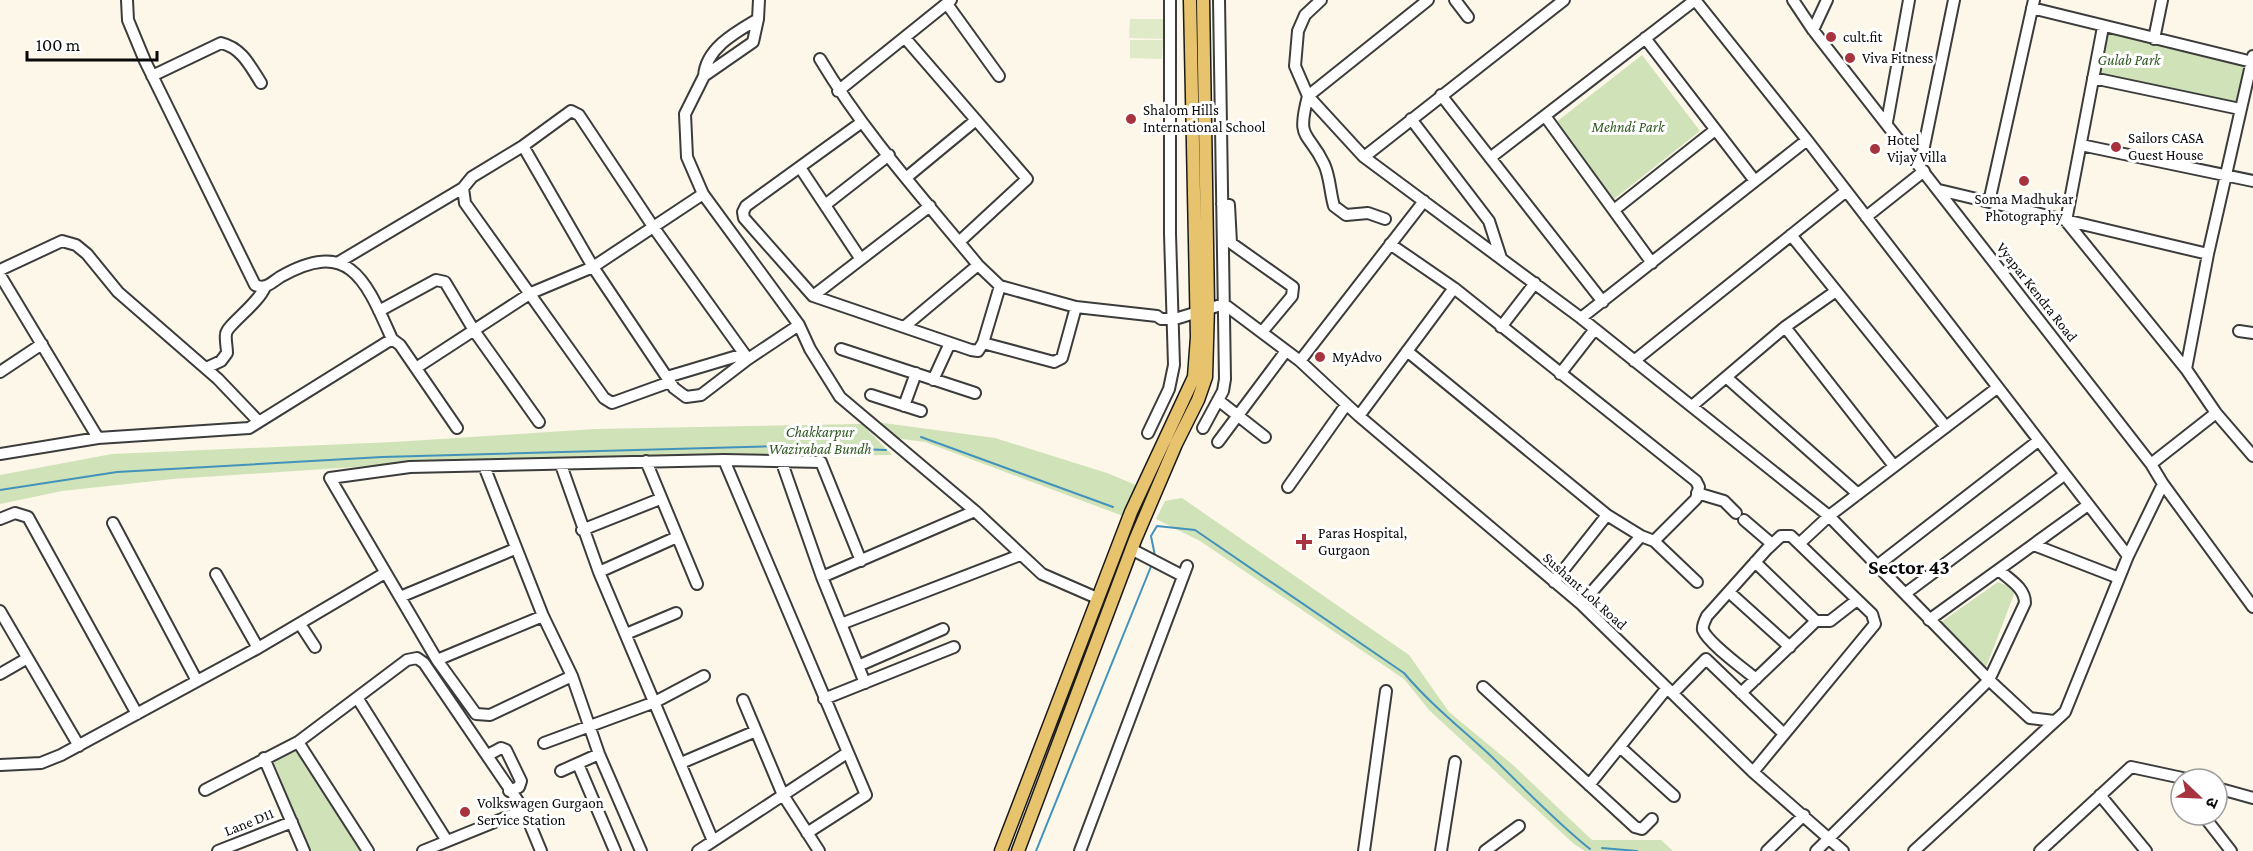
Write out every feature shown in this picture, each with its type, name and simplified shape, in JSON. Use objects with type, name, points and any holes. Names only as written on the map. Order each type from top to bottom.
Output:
[{"type":"main road","points":[[1001,851],[1131,512],[1194,377],[1196,311],[1190,0]]},
{"type":"main road","points":[[1020,850],[1131,549],[1176,444],[1198,400],[1206,377],[1208,306],[1203,0]]},
{"type":"street","points":[[127,0],[128,20],[152,76],[255,285],[265,287]]},
{"type":"street","points":[[704,76],[753,42],[759,0]]},
{"type":"street","points":[[1148,433],[1169,389],[1174,365],[1175,316],[1170,234],[1170,0]]},
{"type":"street","points":[[1203,428],[1223,390],[1224,379],[1218,0]]},
{"type":"street","points":[[1321,0],[1305,15],[1298,31],[1295,66],[1308,96],[1365,157],[1581,318],[1829,516],[1906,593],[1929,620],[2030,718],[2054,721]]},
{"type":"street","points":[[1385,219],[1368,213],[1346,215],[1334,206],[1323,163],[1304,135],[1304,111],[1308,96],[1428,0]]},
{"type":"street","points":[[1455,0],[1468,17]]},
{"type":"street","points":[[1365,157],[1564,0]]},
{"type":"street","points":[[1490,158],[1695,0],[1807,140],[2128,556]]},
{"type":"street","name":"Vyapar Kendra Road","points":[[1793,0],[1813,30],[1887,122],[2151,464],[2163,484],[2253,607]]},
{"type":"street","points":[[1813,30],[1827,0]]},
{"type":"street","points":[[1887,122],[1909,0]]},
{"type":"street","points":[[1866,218],[1922,169],[1954,0]]},
{"type":"street","points":[[2154,39],[2162,0]]},
{"type":"street","points":[[838,91],[949,2],[999,76]]},
{"type":"street","points":[[1989,202],[2033,4],[2103,27],[2252,59],[2208,254],[2186,369]]},
{"type":"street","points":[[758,19],[740,29],[709,56],[704,76],[685,114],[687,158],[703,194],[799,325],[810,349],[840,397],[975,511],[1042,574],[1097,598]]},
{"type":"street","points":[[2066,221],[2103,27]]},
{"type":"street","points":[[904,38],[1027,179],[959,242]]},
{"type":"street","points":[[1645,38],[1755,181]]},
{"type":"street","points":[[152,76],[221,43],[235,48],[243,55],[261,83]]},
{"type":"street","points":[[820,59],[838,91],[862,122],[978,265],[1000,286],[1076,307],[1158,316],[1161,312],[1175,316],[1208,306],[1224,304]]},
{"type":"street","points":[[2093,78],[2240,109]]},
{"type":"street","points":[[1441,95],[1603,302]]},
{"type":"street","points":[[339,262],[463,188],[472,177],[524,146],[574,111],[746,356]]},
{"type":"street","points":[[1545,117],[1652,263]]},
{"type":"street","points":[[1411,119],[1489,220],[1501,258]]},
{"type":"street","points":[[907,177],[976,120]]},
{"type":"street","points":[[862,122],[801,169],[746,206],[743,212],[744,218],[813,296],[978,351],[983,343],[1000,286]]},
{"type":"street","points":[[1614,210],[1715,130]]},
{"type":"street","points":[[1581,318],[1807,140]]},
{"type":"street","points":[[2081,145],[2253,181]]},
{"type":"street","points":[[524,146],[593,267],[668,380],[686,397],[701,395],[746,356],[799,325]]},
{"type":"street","points":[[825,205],[889,155]]},
{"type":"street","points":[[801,169],[860,258]]},
{"type":"street","points":[[463,188],[465,203],[604,398],[612,403],[668,380],[746,356]]},
{"type":"street","points":[[1939,190],[2208,254]]},
{"type":"street","points":[[1634,361],[1845,192]]},
{"type":"street","points":[[416,368],[475,332],[531,293],[593,267],[703,194]]},
{"type":"street","points":[[1300,361],[1424,201]]},
{"type":"street","points":[[1222,204],[1229,205],[1231,212],[1231,243],[1293,286],[1292,296],[1262,332]]},
{"type":"street","points":[[813,296],[930,206]]},
{"type":"street","points":[[2066,221],[2186,369],[2216,414],[2253,455]]},
{"type":"street","points":[[1791,235],[1946,427]]},
{"type":"street","points":[[0,270],[62,241],[76,245],[118,292],[206,368],[260,422]]},
{"type":"street","points":[[1390,243],[1454,288],[1696,481],[1699,487],[1696,499],[1654,541]]},
{"type":"street","points":[[206,368],[221,361],[227,353],[228,327],[260,298],[265,287],[310,261],[339,262],[357,274],[379,311],[392,339],[400,345],[458,429]]},
{"type":"street","points":[[903,327],[978,265]]},
{"type":"street","points":[[0,275],[98,438]]},
{"type":"street","points":[[379,311],[441,280],[539,422]]},
{"type":"street","points":[[1501,327],[1535,283]]},
{"type":"street","points":[[1359,416],[1454,288]]},
{"type":"street","points":[[1692,406],[1785,327],[1836,291]]},
{"type":"street","name":"Sushant Lok Road","points":[[1224,304],[1300,361],[1359,416],[1581,604],[1753,771],[1843,851]]},
{"type":"street","points":[[983,343],[1054,362],[1062,358],[1076,307]]},
{"type":"street","points":[[1785,327],[1894,466]]},
{"type":"street","points":[[1560,374],[1595,329]]},
{"type":"street","points":[[2239,331],[2253,333]]},
{"type":"street","points":[[0,454],[98,438],[249,428],[392,339]]},
{"type":"street","points":[[933,380],[950,343]]},
{"type":"street","points":[[0,372],[42,344]]},
{"type":"street","points":[[841,349],[975,393]]},
{"type":"street","points":[[1218,442],[1286,351]]},
{"type":"street","points":[[1407,351],[1607,515],[1641,536],[1654,541],[1697,582]]},
{"type":"street","points":[[904,406],[916,373]]},
{"type":"street","points":[[1726,377],[1858,494]]},
{"type":"street","points":[[1800,543],[1829,516],[1997,388]]},
{"type":"street","points":[[871,395],[921,411]]},
{"type":"street","points":[[1218,400],[1264,438]]},
{"type":"street","points":[[1288,487],[1347,405]]},
{"type":"street","points":[[2151,464],[2216,414]]},
{"type":"street","points":[[1878,565],[2038,441]]},
{"type":"street","points":[[572,676],[490,715],[476,714],[437,660],[330,478],[410,467],[724,460],[821,462],[861,561]]},
{"type":"street","points":[[724,460],[866,795],[807,833]]},
{"type":"street","points":[[781,460],[822,577],[865,683]]},
{"type":"street","points":[[646,461],[660,500],[697,584]]},
{"type":"street","points":[[561,465],[582,530],[713,841]]},
{"type":"street","points":[[484,466],[515,549],[543,616],[572,676],[599,754],[641,851]]},
{"type":"street","points":[[1906,593],[2064,475]]},
{"type":"street","points":[[1914,851],[2065,712],[2128,556],[2163,484]]},
{"type":"street","points":[[1697,493],[1724,501],[1772,544]]},
{"type":"street","points":[[582,530],[660,500]]},
{"type":"street","points":[[1929,620],[2000,571],[2088,505]]},
{"type":"street","points":[[822,577],[975,511]]},
{"type":"street","points":[[0,519],[15,513],[28,517],[136,714]]},
{"type":"street","points":[[1554,582],[1607,515]]},
{"type":"street","points":[[113,523],[197,681]]},
{"type":"street","points":[[1753,771],[1873,627],[1875,619],[1800,543],[1786,535],[1772,544],[1707,616],[1704,630],[1756,680]]},
{"type":"street","points":[[1581,604],[1641,536]]},
{"type":"street","points":[[599,572],[676,537]]},
{"type":"street","points":[[2034,545],[2119,578]]},
{"type":"street","points":[[400,597],[515,549]]},
{"type":"street","points":[[1080,851],[1185,571],[1165,567],[1131,549]]},
{"type":"street","points":[[841,624],[1020,555]]},
{"type":"street","points":[[1755,562],[1816,621],[1830,621],[1857,600]]},
{"type":"street","points":[[1816,851],[1989,680],[2025,603],[2025,595],[2000,571]]},
{"type":"street","points":[[0,765],[41,763],[79,746],[258,648],[385,573]]},
{"type":"street","points":[[216,574],[258,648]]},
{"type":"street","points":[[1729,592],[1790,647]]},
{"type":"street","points":[[0,611],[26,659],[79,746]]},
{"type":"street","points":[[626,634],[676,613]]},
{"type":"street","points":[[437,660],[543,616]]},
{"type":"street","points":[[1741,693],[1816,621]]},
{"type":"street","points":[[300,624],[315,647]]},
{"type":"street","points":[[858,666],[944,629]]},
{"type":"street","points":[[824,699],[954,647]]},
{"type":"street","points":[[205,790],[298,742],[407,660],[417,658],[424,663],[524,810],[541,851]]},
{"type":"street","points":[[0,674],[26,659]]},
{"type":"street","points":[[1589,785],[1670,690],[1706,659],[1784,734]]},
{"type":"street","points":[[544,743],[655,702],[704,676]]},
{"type":"street","points":[[1484,687],[1635,827],[1642,829],[1652,819]]},
{"type":"street","points":[[1364,851],[1386,691]]},
{"type":"street","points":[[358,699],[447,842]]},
{"type":"street","points":[[743,700],[783,795],[819,851]]},
{"type":"street","points":[[681,763],[756,731]]},
{"type":"street","points":[[298,742],[368,851]]},
{"type":"street","points":[[1620,747],[1674,796]]},
{"type":"street","points":[[488,755],[501,748],[506,750],[521,781],[519,786],[510,791]]},
{"type":"street","points":[[698,851],[847,753]]},
{"type":"street","points":[[561,771],[599,754]]},
{"type":"street","points":[[264,758],[304,851]]},
{"type":"street","points":[[1442,851],[1455,762]]},
{"type":"street","points":[[578,764],[615,851]]},
{"type":"street","points":[[2040,851],[2132,767],[2169,774]]},
{"type":"street","points":[[2229,791],[2253,798]]},
{"type":"street","points":[[2100,795],[2146,851]]},
{"type":"street","points":[[423,851],[524,810]]},
{"type":"street","points":[[1767,851],[1804,815]]},
{"type":"street","name":"Lane D11","points":[[218,851],[292,822]]},
{"type":"street","points":[[1485,851],[1519,826]]},
{"type":"street","points":[[2212,827],[2231,851]]},
{"type":"green space","points":[[1130,19],[1163,19],[1163,39],[1129,38]]},
{"type":"green space","name":"Gulab Park","points":[[2103,27],[2252,62],[2240,109],[2093,78]]},
{"type":"green space","points":[[1130,40],[1163,40],[1162,59],[1130,58]]},
{"type":"green space","name":"Mehndi Park","points":[[1642,55],[1700,131],[1614,199],[1555,123]]},
{"type":"green space","name":"Chakkarpur Wazirabad Bundh","points":[[876,422],[995,438],[1107,473],[1136,485],[1123,516],[925,442],[894,438]]},
{"type":"green space","name":"Chakkarpur Wazirabad Bundh","points":[[862,424],[892,455],[489,460],[384,465],[173,479],[62,491],[0,504],[0,475],[112,454],[394,442],[595,429]]},
{"type":"green space","points":[[1182,498],[1409,655],[1449,712],[1513,765],[1592,840],[1661,840],[1673,851],[1585,851],[1574,844],[1429,710],[1404,679],[1200,541],[1156,519],[1165,501]]},
{"type":"green space","points":[[1998,582],[2016,589],[1985,670],[1941,622]]},
{"type":"green space","points":[[296,749],[362,851],[310,851],[273,760]]},
{"type":"waterway","points":[[921,437],[1113,507]]},
{"type":"waterway","points":[[0,490],[117,472],[382,457],[782,446],[886,450]]},
{"type":"waterway","points":[[1155,556],[1151,536],[1157,526],[1195,530],[1404,673],[1436,707],[1590,849]]},
{"type":"waterway","points":[[1036,851],[1152,564]]},
{"type":"waterway","points":[[1602,848],[1637,851]]},
{"type":"place","name":"cult.fit","points":[[1831,37]]},
{"type":"place","name":"Viva Fitness","points":[[1850,58]]},
{"type":"place","name":"Shalom Hills International School","points":[[1131,119]]},
{"type":"place","name":"Sailors CASA Guest House","points":[[2116,147]]},
{"type":"place","name":"Hotel Vijay Villa","points":[[1875,149]]},
{"type":"place","name":"Soma Madhukar Photography","points":[[2024,181]]},
{"type":"place","name":"MyAdvo","points":[[1320,357]]},
{"type":"place","name":"Paras Hospital, Gurgaon","points":[[1304,542]]},
{"type":"place","name":"Volkswagen Gurgaon Service Station","points":[[465,812]]},
{"type":"district","name":"Sector 43","points":[[1909,567]]}]
